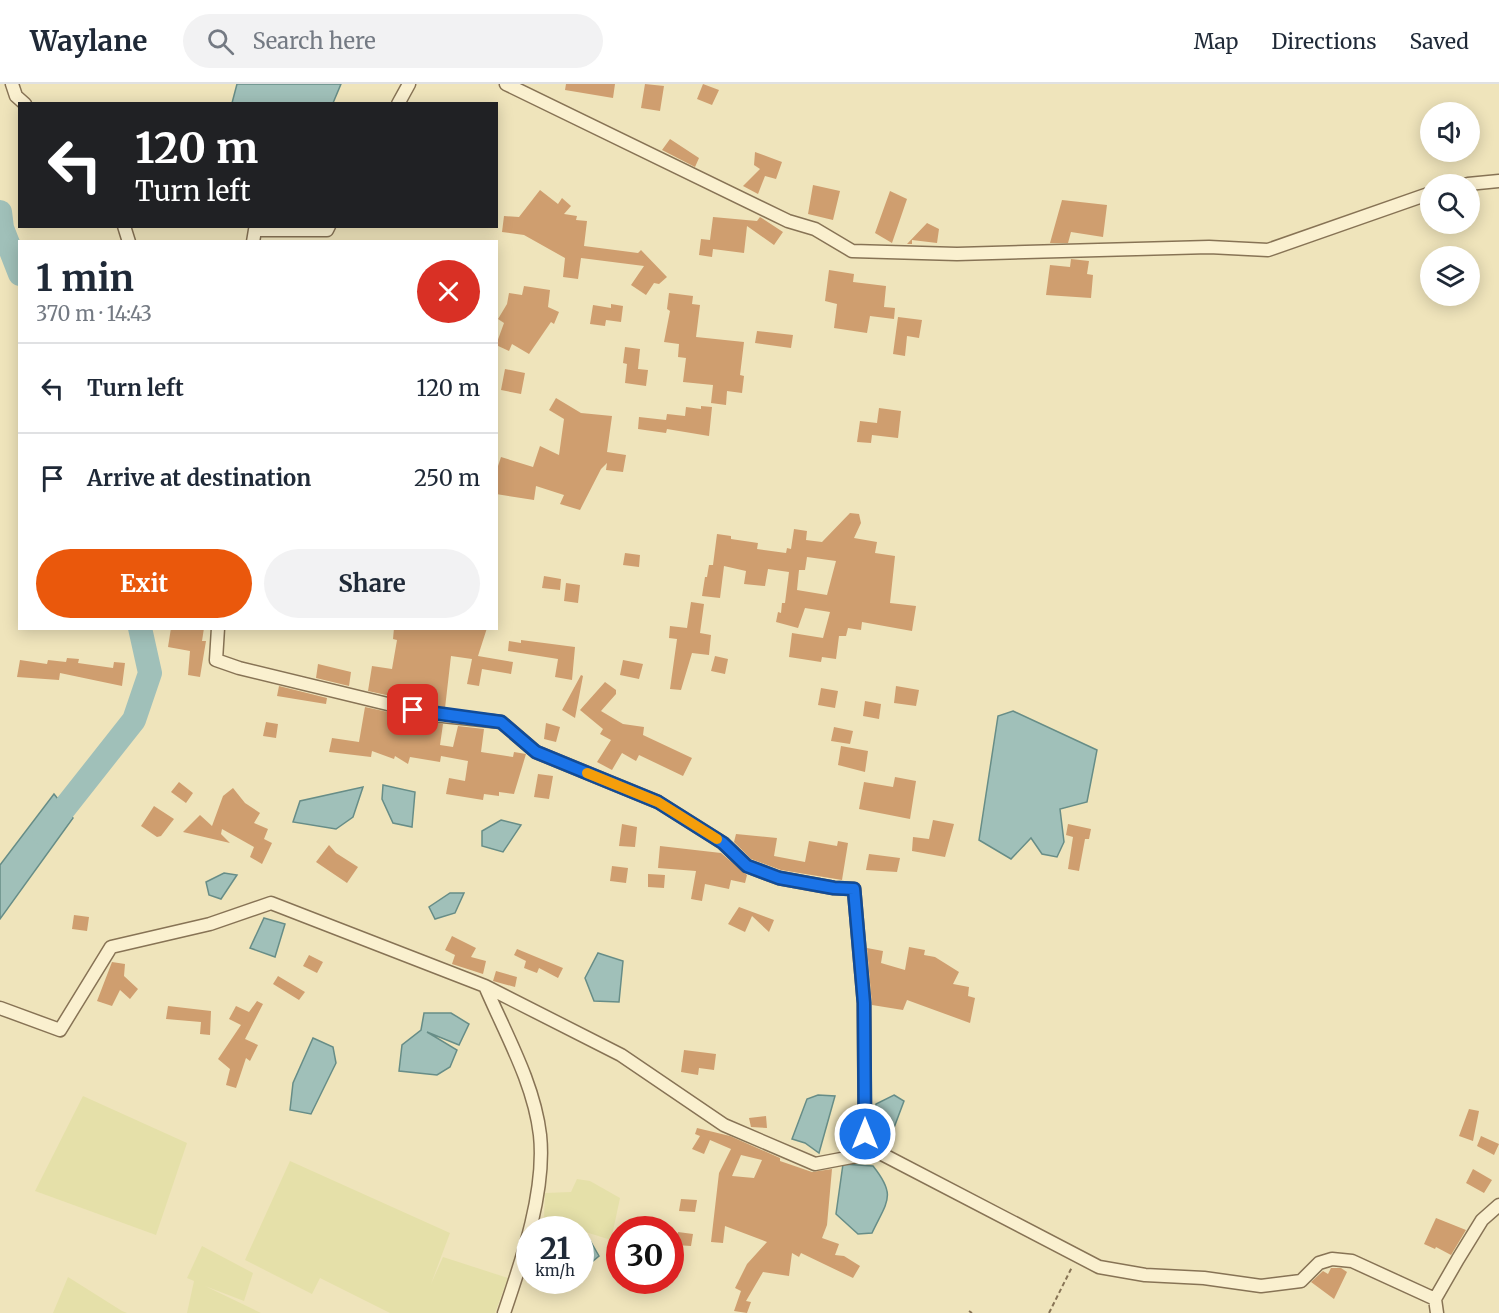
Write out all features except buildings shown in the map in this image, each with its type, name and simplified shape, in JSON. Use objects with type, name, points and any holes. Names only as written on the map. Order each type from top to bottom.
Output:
[{"type":"street","points":[[12,84],[16,96],[23,102]]},
{"type":"street","points":[[399,102],[409,84]]},
{"type":"street","points":[[506,84],[788,221],[815,229],[852,251],[957,254],[1209,247],[1268,250],[1420,197]]},
{"type":"street","points":[[1480,183],[1499,181]]},
{"type":"street","points":[[253,240],[255,230],[327,230],[328,228]]},
{"type":"street","points":[[218,630],[216,660],[433,715],[501,722],[536,752],[658,802],[723,843],[747,866],[779,878],[834,888],[854,889],[864,1003],[865,1156]]},
{"type":"street","points":[[0,1008],[60,1030],[111,947],[210,924],[271,903],[485,986],[621,1055],[724,1125],[814,1164],[878,1152],[1099,1267],[1145,1275],[1204,1278],[1261,1286],[1301,1281],[1319,1263],[1332,1259],[1352,1261],[1435,1299]]},
{"type":"street","points":[[485,986],[530,1090],[540,1136],[538,1175],[530,1230],[504,1313]]},
{"type":"street","points":[[1437,1313],[1435,1299],[1482,1220],[1499,1205]]},
{"type":"path","points":[[1049,1313],[1078,1256]]},
{"type":"shaded area","points":[[83,1096],[187,1143],[156,1235],[35,1191]]},
{"type":"shaded area","points":[[290,1161],[450,1233],[431,1284],[443,1257],[508,1278],[495,1313],[390,1313],[320,1278],[312,1294],[245,1260]]},
{"type":"shaded area","points":[[577,1179],[590,1181],[620,1198],[616,1216],[606,1216],[606,1238],[594,1235],[594,1216],[544,1216],[545,1193],[571,1192]]},
{"type":"shaded area","points":[[202,1246],[253,1273],[244,1301],[205,1286],[261,1313],[187,1313],[194,1281],[187,1278]]},
{"type":"shaded area","points":[[68,1277],[122,1311],[127,1313],[53,1313]]},
{"type":"water","points":[[237,84],[341,84],[333,102],[232,102]]},
{"type":"water","points":[[1013,711],[1097,750],[1087,802],[1060,809],[1064,842],[1057,857],[1042,854],[1031,838],[1011,859],[979,840],[998,716]]},
{"type":"water","points":[[383,785],[415,792],[412,827],[393,823],[382,799]]},
{"type":"water","points":[[363,787],[353,817],[336,829],[293,822],[300,801]]},
{"type":"water","points":[[54,794],[73,818],[0,919],[0,865]]},
{"type":"water","points":[[501,820],[521,825],[503,852],[482,846],[482,831]]},
{"type":"water","points":[[224,873],[237,875],[221,899],[209,895],[206,882]]},
{"type":"water","points":[[450,893],[464,893],[455,913],[435,919],[429,907]]},
{"type":"water","points":[[264,918],[285,924],[275,957],[250,948]]},
{"type":"water","points":[[598,953],[623,961],[619,1002],[594,1001],[585,978]]},
{"type":"water","points":[[424,1013],[451,1013],[469,1024],[459,1045],[427,1032],[457,1050],[450,1067],[437,1075],[399,1071],[402,1045],[421,1030]]},
{"type":"water","points":[[313,1038],[333,1047],[336,1063],[311,1114],[290,1110],[293,1083]]},
{"type":"water","points":[[818,1095],[835,1096],[819,1153],[805,1143],[792,1139],[807,1099]]},
{"type":"water","points":[[894,1095],[904,1101],[889,1141],[873,1134],[876,1104]]},
{"type":"water","points":[[843,1164],[873,1166],[885,1185],[887,1199],[872,1233],[858,1234],[836,1214]]},
{"type":"water","points":[[594,1247],[599,1256],[594,1260]]},
{"type":"waterway","points":[[0,212],[2,228],[18,269]]},
{"type":"waterway","points":[[44,834],[134,720],[150,673],[140,630]]},
{"type":"slow traffic","points":[[587,773],[658,802],[717,839]]},
{"type":"route","points":[[413,710],[433,715],[501,722],[536,752],[658,802],[723,843],[747,866],[779,878],[834,888],[854,889],[864,1003],[865,1134]]}]
